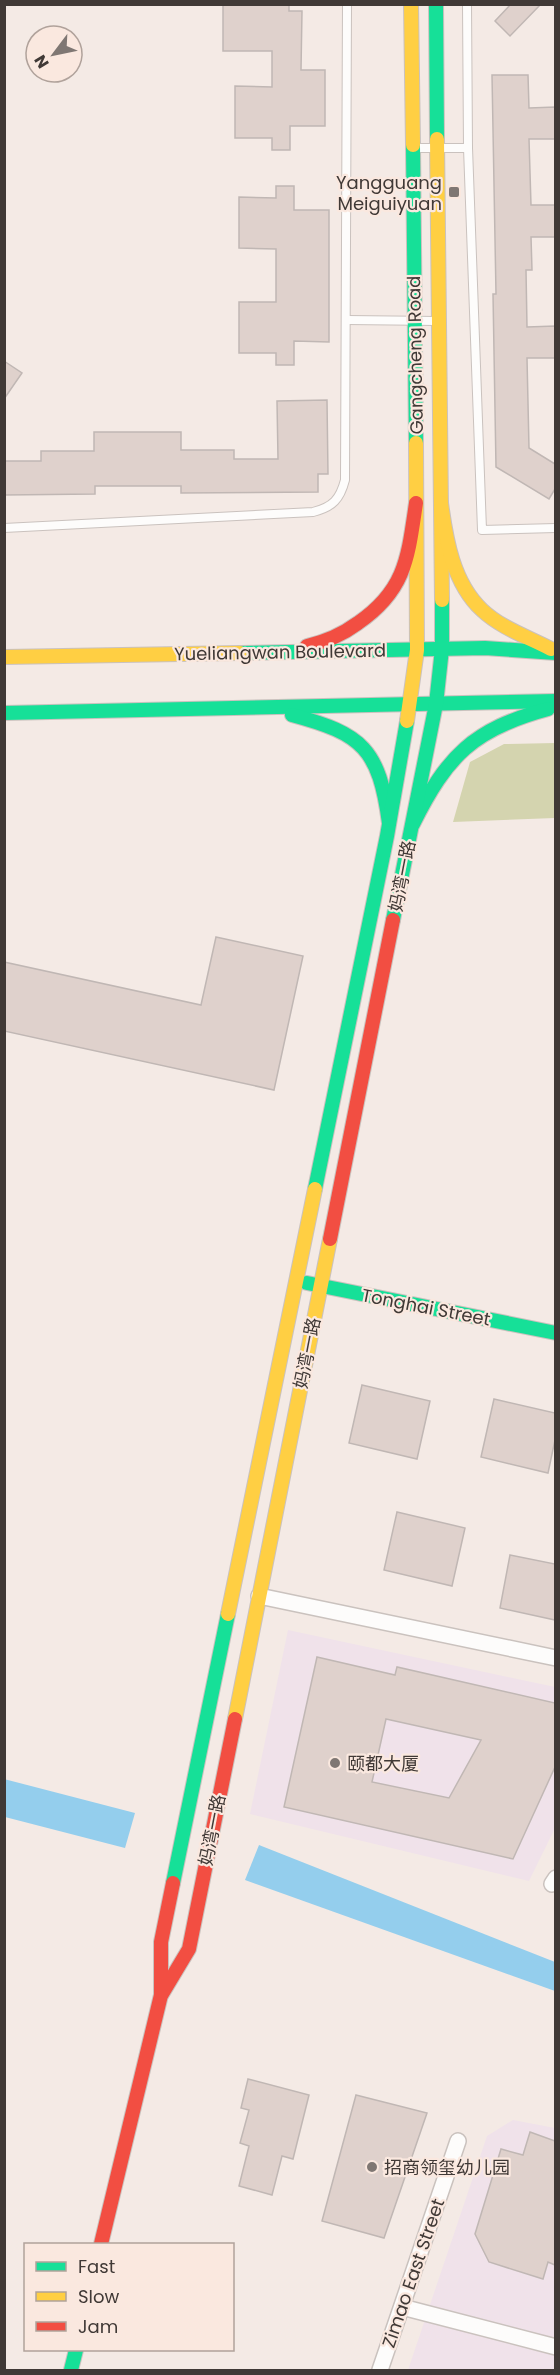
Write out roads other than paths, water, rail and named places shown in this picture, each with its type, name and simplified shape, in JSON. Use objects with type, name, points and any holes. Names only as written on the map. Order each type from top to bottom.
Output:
[{"type":"street","name":"Gangcheng Road","points":[[410,705],[417,650],[411,4]]},
{"type":"street","name":"Gangcheng Road","points":[[436,4],[442,649],[436,704]]},
{"type":"street","points":[[271,653],[312,645],[344,632],[370,616],[388,600],[398,583],[408,556],[416,503]]},
{"type":"street","points":[[441,503],[446,538],[454,564],[466,590],[481,609],[502,624],[555,653]]},
{"type":"street","name":"Yueliangwan Boulevard","points":[[4,657],[485,648],[555,653]]},
{"type":"street","points":[[4,713],[555,701]]},
{"type":"street","name":"妈湾一路","points":[[161,1995],[189,1949],[436,704]]},
{"type":"street","name":"妈湾一路","points":[[101,2243],[161,1995],[161,1942],[389,823],[410,705]]},
{"type":"street","points":[[413,824],[427,793],[439,775],[468,743],[488,730],[555,707]]},
{"type":"street","points":[[263,708],[337,728],[356,740],[376,761],[386,789],[389,823]]},
{"type":"street","name":"Tonghai Street","points":[[296,1281],[555,1333]]},
{"type":"street","points":[[259,1596],[555,1658]]},
{"type":"street","name":"Zimao East Street","points":[[380,2370],[458,2141]]},
{"type":"street","points":[[402,2307],[555,2346]]},
{"type":"street","points":[[71,2370],[76,2351]]},
{"type":"lane","points":[[4,528],[313,512],[322,509],[341,495],[345,480],[347,320],[347,4]]},
{"type":"lane","points":[[467,4],[468,148],[482,530],[555,528]]},
{"type":"lane","points":[[413,148],[468,148]]},
{"type":"lane","points":[[347,320],[439,321]]},
{"type":"water","points":[[4,1779],[135,1813],[125,1848],[5,1817]]},
{"type":"water","points":[[259,1845],[555,1962],[555,1991],[245,1880]]},
{"type":"place","name":"Yangguang Meiguiyuan","points":[[454,192]]},
{"type":"place","name":"颐都大厦","points":[[335,1763]]},
{"type":"place","name":"招商领玺幼儿园","points":[[372,2167]]}]
